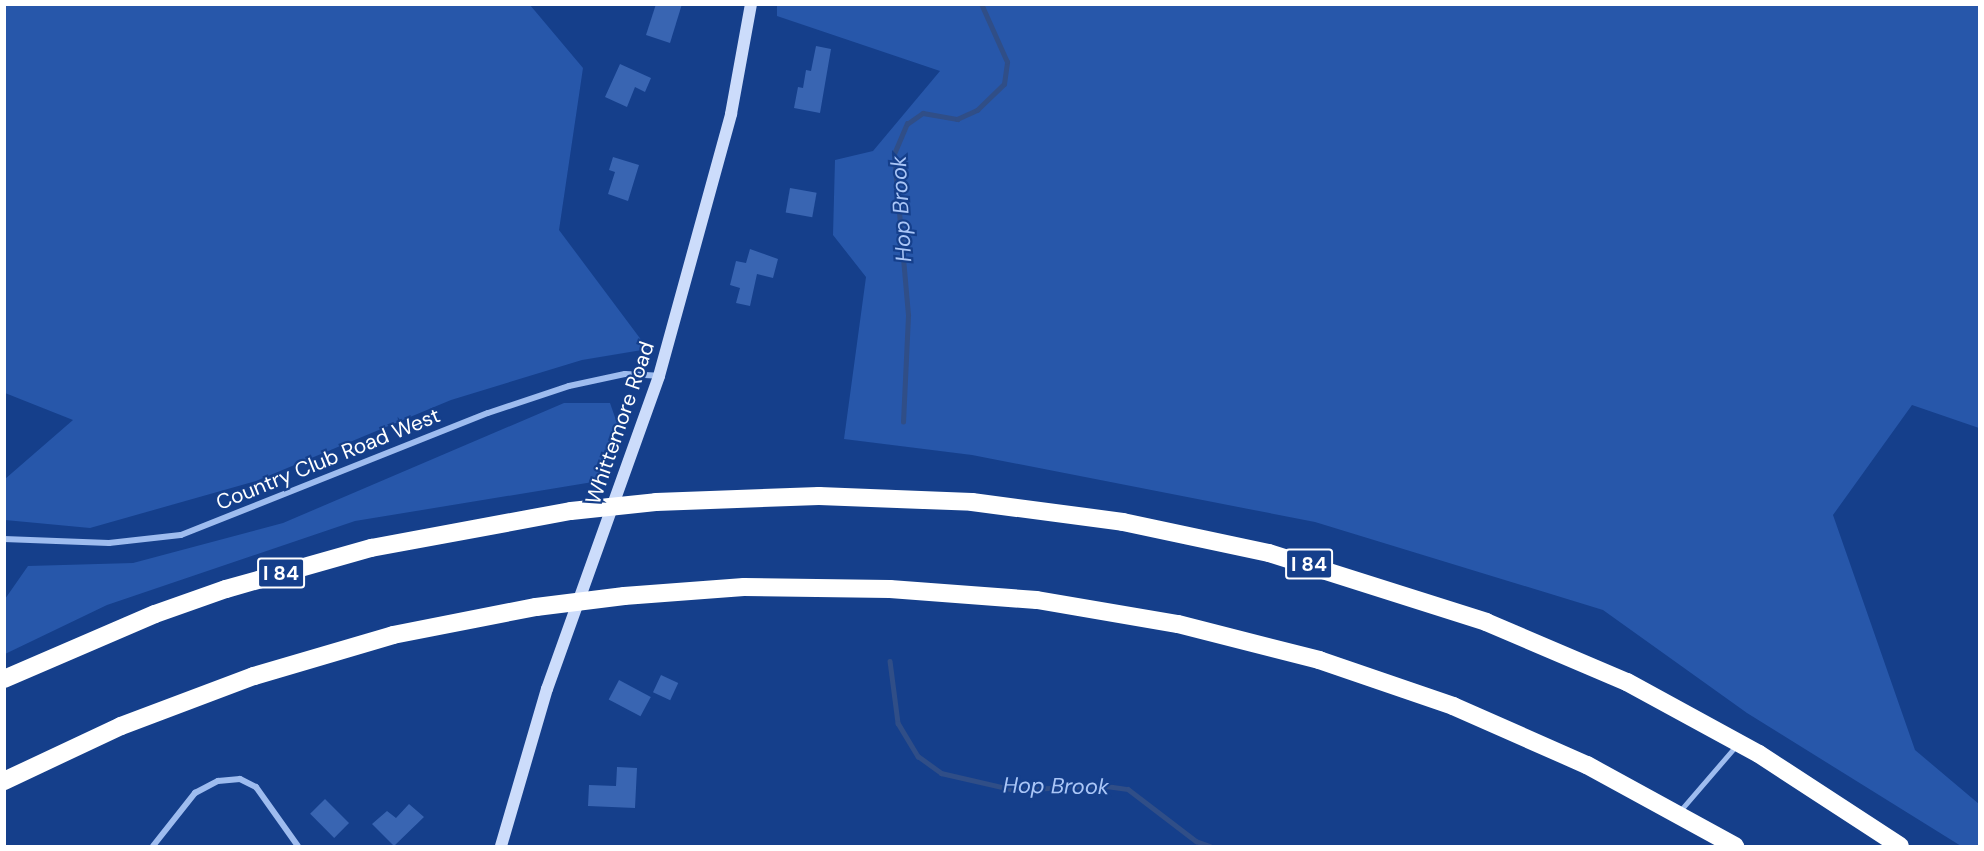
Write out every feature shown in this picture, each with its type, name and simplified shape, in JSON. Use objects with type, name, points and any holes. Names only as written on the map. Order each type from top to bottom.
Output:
[{"type":"highway","name":"I 84","points":[[4,680],[146,618],[226,589],[371,548],[571,511],[656,502],[819,496],[960,501],[1047,510],[1194,535],[1346,574],[1486,622],[1627,682],[1738,742],[1900,846]]},
{"type":"highway","points":[[4,781],[121,726],[254,676],[393,635],[536,607],[624,596],[744,587],[890,589],[1037,600],[1178,624],[1319,660],[1453,706],[1587,765],[1735,846]]},
{"type":"main road","name":"Whittemore Road","points":[[501,846],[547,690],[659,376],[731,114],[752,4]]},
{"type":"street","name":"Country Club Road West","points":[[4,539],[110,543],[181,535],[488,413],[568,386],[625,374],[659,376]]},
{"type":"street","points":[[153,846],[195,793],[218,781],[240,779],[256,787],[298,846]]},
{"type":"lane","points":[[1678,813],[1738,742]]},
{"type":"shaded area","points":[[5,4],[530,5],[583,68],[559,230],[648,349],[582,360],[451,400],[256,481],[90,528],[5,520],[5,479],[73,420],[5,393]]},
{"type":"shaded area","points":[[777,5],[1979,5],[1979,428],[1912,405],[1833,515],[1915,750],[1979,804],[1979,846],[1961,846],[1747,713],[1603,610],[1315,522],[972,455],[844,439],[866,277],[833,235],[835,160],[873,151],[940,71],[777,16]]},
{"type":"shaded area","points":[[564,403],[610,403],[618,426],[599,481],[355,521],[107,605],[5,654],[5,599],[28,566],[133,563],[283,523]]},
{"type":"building","points":[[656,4],[682,4],[670,43],[646,35]]},
{"type":"building","points":[[816,46],[831,49],[820,113],[794,108],[798,87],[803,88],[806,70],[811,71]]},
{"type":"building","points":[[620,64],[651,78],[645,92],[635,87],[627,107],[605,97]]},
{"type":"building","points":[[613,157],[639,165],[628,201],[608,194],[615,172],[609,170]]},
{"type":"building","points":[[790,188],[817,193],[812,217],[786,213]]},
{"type":"building","points":[[750,249],[778,259],[773,278],[757,274],[750,306],[736,303],[740,288],[730,285],[736,261],[746,263]]},
{"type":"building","points":[[661,675],[678,683],[670,700],[653,692]]},
{"type":"building","points":[[619,680],[651,697],[640,716],[609,699]]},
{"type":"building","points":[[617,767],[637,768],[635,808],[588,806],[589,785],[616,786]]},
{"type":"building","points":[[325,799],[349,823],[334,838],[310,814]]},
{"type":"building","points":[[409,804],[424,817],[394,846],[372,824],[387,811],[396,818]]},
{"type":"waterway","name":"Hop Brook","points":[[903,422],[908,315],[894,154],[907,124],[923,113],[957,119],[977,110],[1004,84],[1007,62],[981,4]]},
{"type":"waterway","name":"Hop Brook","points":[[890,661],[898,723],[918,756],[941,773],[1015,790],[1099,785],[1128,789],[1196,841],[1210,846]]}]
